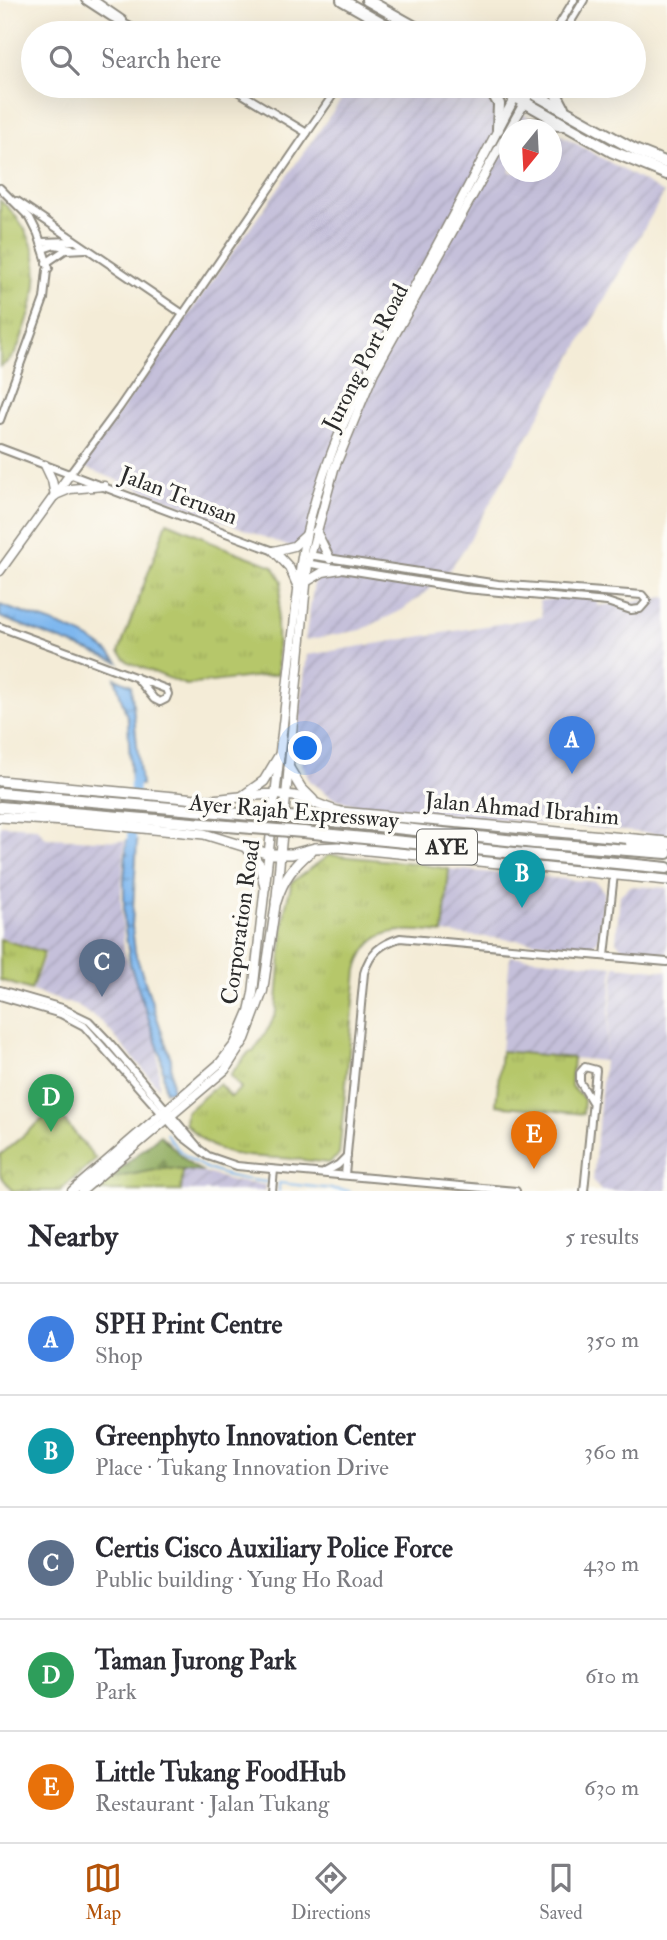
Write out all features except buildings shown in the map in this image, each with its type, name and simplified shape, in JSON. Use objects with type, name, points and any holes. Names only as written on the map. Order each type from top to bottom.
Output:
[{"type":"highway","points":[[342,0],[380,21]]},
{"type":"highway","points":[[368,0],[405,21]]},
{"type":"highway","points":[[496,98],[503,119]]},
{"type":"highway","points":[[534,98],[570,126],[611,151],[667,174]]},
{"type":"highway","points":[[541,98],[637,151],[667,163]]},
{"type":"highway","points":[[559,98],[565,109]]},
{"type":"highway","points":[[562,126],[570,126]]},
{"type":"highway","name":"Ayer Rajah Expressway","points":[[0,793],[128,799],[251,815],[304,818],[534,843],[667,853]]},
{"type":"highway","name":"Ayer Rajah Expressway","points":[[0,807],[144,823],[303,832],[667,868]]},
{"type":"highway","points":[[580,846],[588,842],[667,844]]},
{"type":"highway","points":[[590,861],[667,874]]},
{"type":"main road","name":"Jurong Port Road","points":[[512,119],[521,98]]},
{"type":"main road","name":"Jurong Port Road","points":[[305,559],[340,450],[374,372],[499,145]]},
{"type":"main road","name":"Jurong Port Road","points":[[281,795],[279,756],[306,535],[332,447],[368,369],[499,145]]},
{"type":"main road","points":[[45,465],[55,496]]},
{"type":"main road","points":[[0,571],[70,474]]},
{"type":"main road","points":[[55,496],[70,489],[104,486]]},
{"type":"main road","points":[[316,531],[330,559]]},
{"type":"main road","points":[[280,553],[294,546],[306,535]]},
{"type":"main road","points":[[280,553],[305,559]]},
{"type":"main road","points":[[280,553],[302,585],[323,572],[340,569]]},
{"type":"main road","name":"Jurong Port Road","points":[[281,795],[289,768],[302,585]]},
{"type":"main road","points":[[239,799],[264,781],[279,756]]},
{"type":"main road","points":[[289,768],[302,790],[319,806]]},
{"type":"main road","points":[[0,781],[128,799]]},
{"type":"main road","name":"Jalan Ahmad Ibrahim","points":[[146,801],[239,799],[256,795],[281,795],[302,798],[341,812],[667,844]]},
{"type":"main road","name":"Corporation Road","points":[[82,1191],[212,1071],[235,1044],[249,1011],[253,993],[269,854],[281,795]]},
{"type":"main road","name":"Corporation Road","points":[[72,1191],[225,1070],[245,1038],[263,991],[281,855],[281,795]]},
{"type":"main road","points":[[0,817],[125,821]]},
{"type":"main road","points":[[144,823],[204,834],[269,854],[292,854],[315,848],[338,847],[667,880]]},
{"type":"main road","points":[[246,847],[260,865],[265,887]]},
{"type":"main road","points":[[276,902],[290,869],[315,848]]},
{"type":"street","points":[[85,0],[123,21]]},
{"type":"street","points":[[93,0],[113,15]]},
{"type":"street","points":[[561,21],[574,0]]},
{"type":"street","points":[[571,21],[583,0]]},
{"type":"street","points":[[373,17],[373,21]]},
{"type":"street","points":[[249,98],[307,133]]},
{"type":"street","points":[[70,474],[119,408],[331,98]]},
{"type":"street","points":[[0,188],[30,218],[49,268],[44,299],[0,420]]},
{"type":"street","points":[[9,197],[74,245],[86,249],[183,314]]},
{"type":"street","points":[[42,246],[74,245]]},
{"type":"street","points":[[46,263],[57,253],[74,245]]},
{"type":"street","name":"Jalan Terusan","points":[[0,448],[280,553]]},
{"type":"street","points":[[305,559],[330,559],[498,584],[642,595],[647,601],[640,609],[631,610],[607,602],[466,589],[340,569],[305,559]]},
{"type":"street","points":[[0,627],[136,677],[166,689],[166,699],[160,702],[154,699],[136,677]]},
{"type":"street","points":[[605,956],[614,874]]},
{"type":"street","points":[[345,1175],[365,973],[373,952],[384,943],[401,937],[667,962]]},
{"type":"street","points":[[0,989],[62,1008],[89,1021],[110,1042],[191,1145],[220,1162],[274,1170],[516,1191]]},
{"type":"street","points":[[0,996],[61,1014],[84,1026],[166,1114]]},
{"type":"street","points":[[584,1191],[593,1102],[596,1070],[585,1067],[580,1073],[580,1082],[593,1102]]},
{"type":"street","points":[[323,1173],[338,1165],[347,1156]]},
{"type":"street","points":[[272,1191],[274,1170]]},
{"type":"shaded area","points":[[342,98],[495,98],[532,119],[499,119],[499,182],[562,182],[562,136],[664,193],[466,546],[443,579],[402,610],[361,630],[305,640],[318,558],[81,466]]},
{"type":"shaded area","points":[[596,592],[598,606],[667,597],[667,835],[359,806],[333,798],[310,781],[295,748],[307,655],[542,617],[539,601]]},
{"type":"shaded area","points":[[0,825],[36,827],[46,838],[125,841],[121,895],[124,953],[156,1034],[159,1088],[102,1022],[77,1006],[32,991],[46,952],[0,937]]},
{"type":"shaded area","points":[[449,869],[596,882],[604,892],[599,939],[590,947],[443,933]]},
{"type":"shaded area","points":[[630,886],[667,888],[667,954],[624,950],[616,941],[620,895]]},
{"type":"shaded area","points":[[510,956],[613,966],[605,1061],[615,966],[667,971],[667,1191],[601,1191],[593,1181],[604,1061],[501,1051]]},
{"type":"shaded area","points":[[183,1170],[265,1185],[264,1191],[181,1191]]},
{"type":"green space","points":[[0,200],[24,228],[31,243],[37,275],[31,309],[19,346],[11,359],[0,367]]},
{"type":"green space","points":[[167,522],[273,566],[282,581],[277,622],[278,674],[186,685],[128,662],[119,652]]},
{"type":"green space","points":[[329,855],[449,869],[443,933],[390,933],[370,944],[363,955],[357,970],[339,1155],[329,1163],[228,1152],[206,1143],[196,1134],[185,1123],[186,1112],[219,1084],[231,1097],[241,1088],[230,1075],[249,1052],[253,1052],[276,1012],[285,909],[292,882]]},
{"type":"green space","points":[[0,939],[44,952],[31,990],[0,980]]},
{"type":"green space","points":[[501,1051],[573,1058],[571,1086],[584,1099],[583,1114],[496,1105]]},
{"type":"green space","points":[[55,1109],[96,1159],[60,1191],[13,1191],[0,1175],[0,1155]]},
{"type":"green space","points":[[160,1135],[192,1166],[203,1172],[165,1168],[108,1179]]},
{"type":"green space","points":[[165,1168],[183,1170],[181,1191],[93,1191],[108,1179]]},
{"type":"water","points":[[0,605],[79,634],[107,651],[118,662],[0,617]]},
{"type":"water","points":[[115,678],[131,685],[141,785],[131,784],[128,720]]},
{"type":"water","points":[[127,840],[137,841],[132,926],[135,952],[171,1059],[172,1091],[165,1091],[161,1056],[130,964],[124,922]]},
{"type":"waterway","points":[[131,850],[135,774]]},
{"type":"waterway","points":[[166,1133],[175,1146],[197,1164],[238,1178],[267,1182]]},
{"type":"waterway","points":[[279,1191],[279,1183],[351,1191]]},
{"type":"place","name":"SPH Print Centre","points":[[572,774]]},
{"type":"place","name":"Greenphyto Innovation Center","points":[[522,908]]},
{"type":"place","name":"Certis Cisco Auxiliary Police Force","points":[[102,997]]},
{"type":"place","name":"Taman Jurong Park","points":[[51,1132]]},
{"type":"place","name":"Little Tukang FoodHub","points":[[534,1169]]}]
